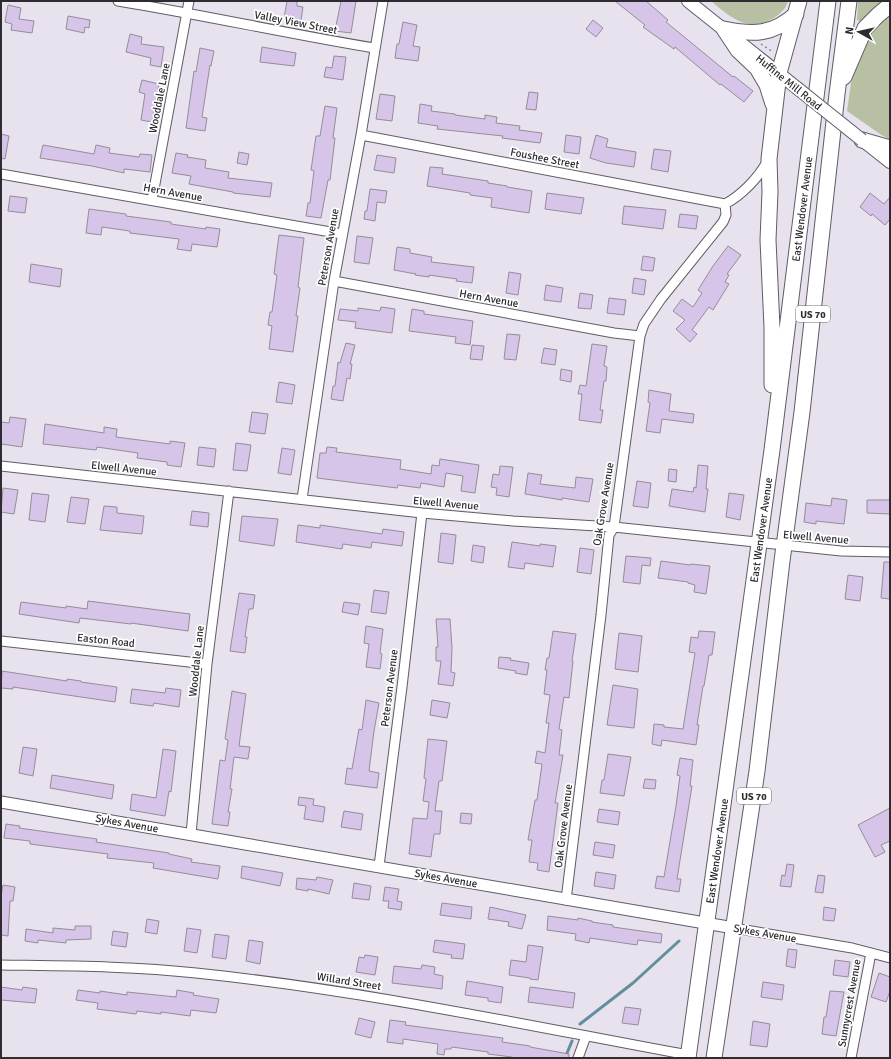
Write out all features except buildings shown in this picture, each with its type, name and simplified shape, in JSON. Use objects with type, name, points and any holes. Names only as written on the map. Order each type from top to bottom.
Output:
[{"type":"highway","name":"East Wendover Avenue","points":[[688,1056],[772,450],[828,1]]},
{"type":"highway","name":"East Wendover Avenue","points":[[714,1058],[757,771],[803,404],[837,94],[849,1]]},
{"type":"highway","points":[[837,94],[865,28],[890,5]]},
{"type":"highway","points":[[724,29],[738,32],[762,33],[786,23],[798,8]]},
{"type":"highway","points":[[772,450],[772,326],[768,240],[770,192],[769,159],[779,73],[798,8]]},
{"type":"highway","points":[[724,29],[738,50],[757,68],[767,85],[774,107]]},
{"type":"highway","points":[[862,140],[890,148]]},
{"type":"main road","name":"Huffine Mill Road","points":[[688,1],[890,162]]},
{"type":"street","name":"Valley View Street","points":[[118,1],[187,13],[310,38],[374,48]]},
{"type":"street","name":"Wooddale Lane","points":[[152,200],[189,1]]},
{"type":"street","name":"Peterson Avenue","points":[[302,499],[334,281],[361,135],[374,48],[383,1]]},
{"type":"street","name":"Foushee Street","points":[[361,135],[725,204]]},
{"type":"street","points":[[725,204],[735,199],[762,171],[769,159]]},
{"type":"street","name":"Hern Avenue","points":[[1,174],[342,234]]},
{"type":"street","name":"Oak Grove Avenue","points":[[566,900],[601,615],[609,535],[614,527],[640,336],[644,324],[661,299],[723,222],[726,215],[725,204]]},
{"type":"street","name":"Hern Avenue","points":[[334,281],[607,332],[640,336]]},
{"type":"street","name":"Elwell Avenue","points":[[1,466],[422,513],[513,521],[614,527],[841,551],[890,552]]},
{"type":"street","name":"Wooddale Lane","points":[[191,834],[207,664],[229,491]]},
{"type":"street","name":"Peterson Avenue","points":[[378,866],[403,680],[422,513]]},
{"type":"street","name":"Easton Road","points":[[1,641],[207,664]]},
{"type":"street","name":"Sykes Avenue","points":[[1,802],[852,948],[890,958]]},
{"type":"street","name":"Sunnycrest Avenue","points":[[851,1058],[870,952]]},
{"type":"street","name":"Willard Street","points":[[1,965],[103,968],[203,974],[319,988],[444,1009],[688,1056]]},
{"type":"street","points":[[578,1058],[586,1036]]},
{"type":"green space","points":[[711,1],[788,1],[780,14],[763,23],[754,24],[739,21]]},
{"type":"green space","points":[[858,1],[885,1],[863,22],[857,20]]},
{"type":"green space","points":[[890,13],[890,140],[847,111],[853,74],[859,58],[872,32]]},
{"type":"waterway","points":[[580,1024],[633,983],[679,941]]},
{"type":"waterway","points":[[565,1058],[572,1041]]}]
